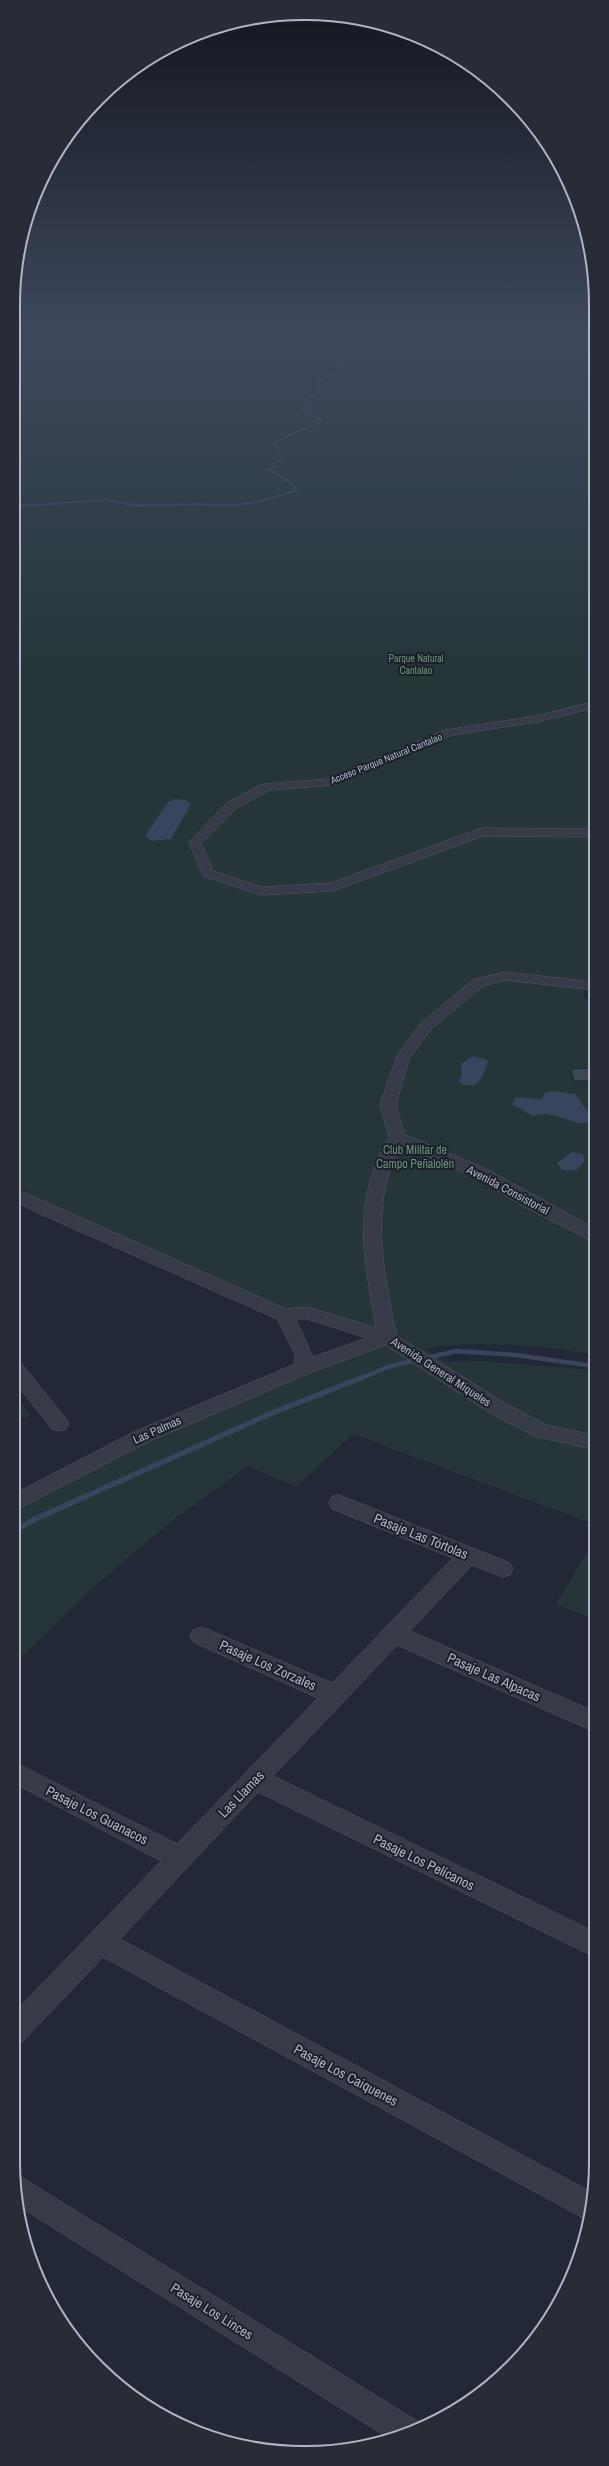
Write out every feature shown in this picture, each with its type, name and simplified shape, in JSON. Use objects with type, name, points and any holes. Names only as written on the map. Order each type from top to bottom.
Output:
[{"type":"street","name":"Acceso Parque Natural Cantalao","points":[[589,706],[536,718],[449,732],[330,782],[267,787],[231,806],[195,842],[208,873],[261,891],[333,887],[482,832],[589,833]]},
{"type":"street","points":[[397,1137],[388,1105],[402,1059],[426,1026],[478,983],[505,976],[589,985]]},
{"type":"street","name":"Avenida Consistorial","points":[[397,1137],[482,1174],[529,1202],[577,1225],[589,1233]]},
{"type":"street","name":"Avenida General Miqueles","points":[[397,1137],[384,1156],[377,1181],[370,1227],[387,1338],[494,1406],[541,1431],[589,1441]]},
{"type":"street","points":[[20,1196],[42,1208],[284,1315],[308,1313],[387,1338]]},
{"type":"street","points":[[284,1315],[304,1354],[305,1367]]},
{"type":"street","name":"Las Palmas","points":[[20,1500],[143,1436],[305,1367],[387,1338]]},
{"type":"street","points":[[20,1375],[59,1424]]},
{"type":"street","name":"Pasaje Las Tórtolas","points":[[339,1503],[503,1570]]},
{"type":"street","name":"Las Llamas","points":[[20,2026],[468,1556]]},
{"type":"street","name":"Pasaje Las Alpacas","points":[[394,1634],[589,1719]]},
{"type":"street","name":"Pasaje Los Zorzales","points":[[201,1636],[336,1695]]},
{"type":"street","name":"Pasaje Los Guanacos","points":[[20,1775],[180,1858]]},
{"type":"street","name":"Pasaje Los Pelícanos","points":[[255,1779],[589,1942]]},
{"type":"street","name":"Pasaje Los Caiquenes","points":[[100,1942],[586,2205]]},
{"type":"street","name":"Pasaje Los Linces","points":[[22,2192],[401,2429]]},
{"type":"green space","points":[[20,450],[589,450],[589,979],[581,980],[585,998],[589,1000],[589,1354],[531,1346],[487,1344],[444,1346],[425,1349],[445,1362],[483,1361],[589,1370],[589,1522],[353,1434],[296,1487],[248,1466],[168,1524],[97,1584],[20,1658],[20,1502],[296,1372],[403,1336],[283,1307],[50,1205],[20,1188]]},
{"type":"green space","points":[[20,1401],[31,1416],[20,1419]]},
{"type":"green space","points":[[589,1549],[589,1617],[556,1604]]},
{"type":"water","points":[[176,799],[185,800],[191,804],[171,839],[151,841],[145,836],[168,802]]},
{"type":"water","points":[[472,1056],[488,1060],[488,1063],[476,1084],[464,1085],[459,1081],[462,1074],[461,1064]]},
{"type":"water","points":[[552,1091],[575,1094],[589,1113],[589,1122],[573,1122],[558,1116],[542,1114],[533,1116],[512,1104],[516,1097],[541,1099],[546,1092]]},
{"type":"water","points":[[572,1152],[582,1154],[585,1160],[577,1170],[562,1170],[557,1163]]},
{"type":"building","points":[[589,1068],[589,1081],[574,1081],[571,1069]]},
{"type":"waterway","points":[[24,506],[106,500],[139,506],[196,504],[226,506],[258,502],[297,490],[284,478],[267,469],[276,467],[274,464],[281,459],[277,450]]},
{"type":"waterway","points":[[24,506],[30,505]]},
{"type":"waterway","points":[[136,505],[157,505]]},
{"type":"waterway","points":[[217,505],[231,505]]},
{"type":"waterway","points":[[20,506],[24,506]]},
{"type":"waterway","points":[[427,1358],[456,1351],[516,1355],[589,1365]]},
{"type":"waterway","points":[[359,1379],[388,1367],[416,1360]]},
{"type":"waterway","points":[[20,1528],[33,1520],[272,1413],[361,1378]]},
{"type":"park label","name":"Parque Natural Cantalao","points":[[416,664]]},
{"type":"park label","name":"Club Militar de Campo Peñalolén","points":[[415,1157]]}]
